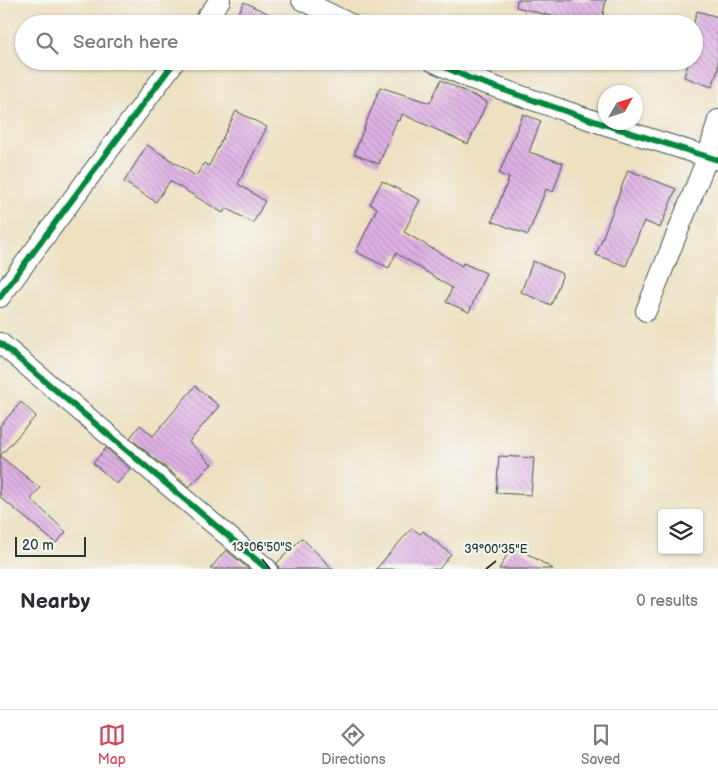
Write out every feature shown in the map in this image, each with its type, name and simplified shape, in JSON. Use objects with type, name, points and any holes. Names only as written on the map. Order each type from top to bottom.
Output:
[{"type":"street","points":[[209,15],[220,0]]},
{"type":"street","points":[[302,0],[332,15]]},
{"type":"street","points":[[0,297],[168,70]]},
{"type":"street","points":[[452,70],[469,78],[603,124],[713,158]]},
{"type":"street","points":[[646,311],[713,158],[718,120]]},
{"type":"street","points":[[0,343],[267,569]]},
{"type":"building","points":[[517,0],[606,0],[603,15],[548,15],[516,7]]},
{"type":"building","points":[[244,2],[271,15],[238,15]]},
{"type":"building","points":[[697,11],[718,17],[718,70],[712,87],[684,77],[686,70],[703,70],[703,15],[696,15]]},
{"type":"building","points":[[441,80],[487,102],[468,144],[402,114],[400,121],[397,120],[379,164],[354,154],[380,87],[430,103]]},
{"type":"building","points":[[236,111],[267,127],[238,184],[265,201],[253,223],[226,208],[223,213],[170,181],[156,202],[124,182],[147,145],[196,176],[204,163],[209,166]]},
{"type":"building","points":[[523,114],[541,121],[529,152],[563,163],[553,192],[546,189],[528,235],[492,221],[509,178],[499,174]]},
{"type":"building","points":[[628,170],[676,189],[660,228],[644,221],[626,266],[596,255]]},
{"type":"building","points":[[382,181],[420,200],[404,232],[462,266],[463,263],[486,273],[469,312],[446,302],[452,288],[396,253],[389,268],[356,252],[377,208],[370,204]]},
{"type":"building","points":[[533,261],[563,274],[551,305],[521,292]]},
{"type":"building","points":[[195,386],[219,406],[189,442],[212,464],[189,487],[130,438],[140,425],[153,436]]},
{"type":"building","points":[[21,402],[36,416],[0,456],[0,426]]},
{"type":"building","points":[[106,448],[130,469],[117,484],[93,463]]},
{"type":"building","points":[[0,456],[40,488],[31,499],[66,532],[56,543],[0,497]]},
{"type":"building","points":[[499,456],[534,458],[531,495],[496,493]]},
{"type":"building","points":[[412,528],[420,534],[423,531],[451,554],[439,569],[376,569]]},
{"type":"building","points":[[302,538],[333,569],[279,569],[277,563]]},
{"type":"building","points":[[513,545],[553,569],[499,569]]},
{"type":"building","points":[[226,550],[249,569],[210,569]]},
{"type":"cycle path","points":[[0,297],[168,70]]},
{"type":"cycle path","points":[[452,70],[469,78],[603,124],[718,160]]},
{"type":"cycle path","points":[[0,343],[267,569]]}]
